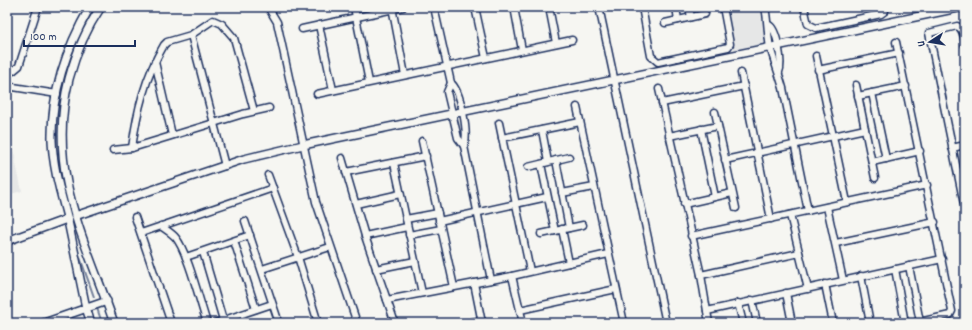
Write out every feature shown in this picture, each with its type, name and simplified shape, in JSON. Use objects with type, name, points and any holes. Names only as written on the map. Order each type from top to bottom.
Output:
[{"type":"street","points":[[7,70],[13,71],[19,66],[38,7]]},
{"type":"street","points":[[90,7],[78,27],[66,57],[57,94],[54,114],[54,160],[91,323]]},
{"type":"street","points":[[101,7],[86,31],[74,60],[62,114],[61,140],[62,158],[70,200],[114,323]]},
{"type":"street","points":[[268,7],[277,22],[304,154],[316,202],[357,323]]},
{"type":"street","points":[[354,7],[369,82]]},
{"type":"street","points":[[302,29],[392,8],[403,7]]},
{"type":"street","points":[[434,7],[451,83],[456,88],[463,116],[467,137],[464,146]]},
{"type":"street","points":[[475,7],[486,58]]},
{"type":"street","points":[[514,7],[522,50]]},
{"type":"street","points":[[549,7],[556,43]]},
{"type":"street","points":[[599,7],[666,323]]},
{"type":"street","points":[[642,7],[651,56],[658,62],[728,47],[730,44],[723,7]]},
{"type":"street","points":[[676,7],[678,20]]},
{"type":"street","points":[[689,7],[691,17]]},
{"type":"street","points":[[765,7],[769,25],[775,30],[774,64],[779,72],[808,211]]},
{"type":"street","points":[[804,7],[808,24],[816,28],[881,14],[885,11],[885,7]]},
{"type":"street","points":[[76,216],[224,166],[303,145],[453,119],[615,80],[775,51],[963,7]]},
{"type":"street","points":[[392,8],[406,75]]},
{"type":"street","points":[[665,22],[705,14]]},
{"type":"street","points":[[132,148],[137,111],[144,86],[165,43],[191,35],[215,20],[232,34],[254,111]]},
{"type":"street","points":[[319,25],[333,90]]},
{"type":"street","points":[[965,45],[963,27],[957,26],[932,31],[928,36],[952,148],[962,179],[965,209]]},
{"type":"street","points":[[191,35],[224,166]]},
{"type":"street","points":[[317,94],[572,40]]},
{"type":"street","points":[[896,42],[935,222],[952,313],[950,315],[918,322],[909,266]]},
{"type":"street","points":[[775,51],[782,63],[779,72]]},
{"type":"street","points":[[818,70],[899,53]]},
{"type":"street","points":[[816,56],[847,202]]},
{"type":"street","points":[[155,62],[172,135]]},
{"type":"street","points":[[741,72],[771,219]]},
{"type":"street","points":[[451,83],[447,92],[456,133],[464,146],[492,280]]},
{"type":"street","points":[[856,85],[875,178]]},
{"type":"street","points":[[7,86],[57,94]]},
{"type":"street","points":[[662,103],[744,86]]},
{"type":"street","points":[[858,96],[906,86]]},
{"type":"street","points":[[659,89],[701,275],[709,323]]},
{"type":"street","points":[[872,93],[886,159]]},
{"type":"street","points":[[577,107],[624,323]]},
{"type":"street","points":[[113,150],[132,148],[254,111],[269,108]]},
{"type":"street","points":[[715,112],[736,208]]},
{"type":"street","points":[[502,138],[580,122]]},
{"type":"street","points":[[499,123],[530,271]]},
{"type":"street","points":[[669,136],[718,126]]},
{"type":"street","points":[[701,129],[715,197]]},
{"type":"street","points":[[725,160],[795,143],[865,129]]},
{"type":"street","points":[[542,130],[548,162]]},
{"type":"street","points":[[422,141],[454,287]]},
{"type":"street","points":[[952,148],[965,145]]},
{"type":"street","points":[[872,162],[920,151]]},
{"type":"street","points":[[346,172],[426,156]]},
{"type":"street","points":[[528,167],[569,157]]},
{"type":"street","points":[[342,158],[365,236],[395,323]]},
{"type":"street","points":[[556,160],[569,228]]},
{"type":"street","points":[[394,163],[422,293]]},
{"type":"street","points":[[540,164],[554,231]]},
{"type":"street","points":[[268,175],[298,257],[318,323]]},
{"type":"street","points":[[691,236],[927,185]]},
{"type":"street","points":[[562,193],[594,187]]},
{"type":"street","points":[[141,233],[272,188]]},
{"type":"street","points":[[684,204],[732,193]]},
{"type":"street","points":[[356,204],[400,194]]},
{"type":"street","points":[[439,221],[547,197]]},
{"type":"street","points":[[827,207],[843,280]]},
{"type":"street","points":[[406,219],[438,213]]},
{"type":"street","points":[[790,215],[808,289]]},
{"type":"street","points":[[135,217],[171,323]]},
{"type":"street","points":[[7,241],[67,219]]},
{"type":"street","points":[[245,221],[262,269],[276,318]]},
{"type":"street","points":[[836,243],[935,222]]},
{"type":"street","points":[[541,234],[584,224]]},
{"type":"street","points":[[161,226],[176,238],[186,258],[207,323]]},
{"type":"street","points":[[365,236],[407,227]]},
{"type":"street","points":[[409,235],[441,229]]},
{"type":"street","points":[[562,229],[569,263]]},
{"type":"street","points":[[186,258],[250,235]]},
{"type":"street","points":[[234,241],[256,309]]},
{"type":"street","points":[[262,269],[330,247]]},
{"type":"street","points":[[203,252],[223,320]]},
{"type":"street","points":[[701,275],[799,253]]},
{"type":"street","points":[[387,300],[512,276],[608,254]]},
{"type":"street","points":[[707,311],[942,259]]},
{"type":"street","points":[[376,269],[415,261]]},
{"type":"street","points":[[894,269],[905,323]]},
{"type":"street","points":[[512,276],[523,323]]},
{"type":"street","points":[[861,276],[870,323]]},
{"type":"street","points":[[468,323],[482,322],[474,283]]},
{"type":"street","points":[[825,284],[833,323]]},
{"type":"street","points":[[520,310],[616,290]]},
{"type":"street","points":[[786,293],[792,323]]},
{"type":"street","points":[[752,300],[757,323]]},
{"type":"street","points":[[44,323],[107,301]]},
{"type":"street","points":[[738,303],[743,323]]},
{"type":"street","points":[[215,323],[272,304]]},
{"type":"shaded area","points":[[725,7],[760,7],[767,43],[734,50]]},
{"type":"shaded area","points":[[7,97],[16,164],[22,191],[7,195]]},
{"type":"waterway","points":[[77,249],[94,297]]},
{"type":"waterway","points":[[97,308],[102,323]]}]
